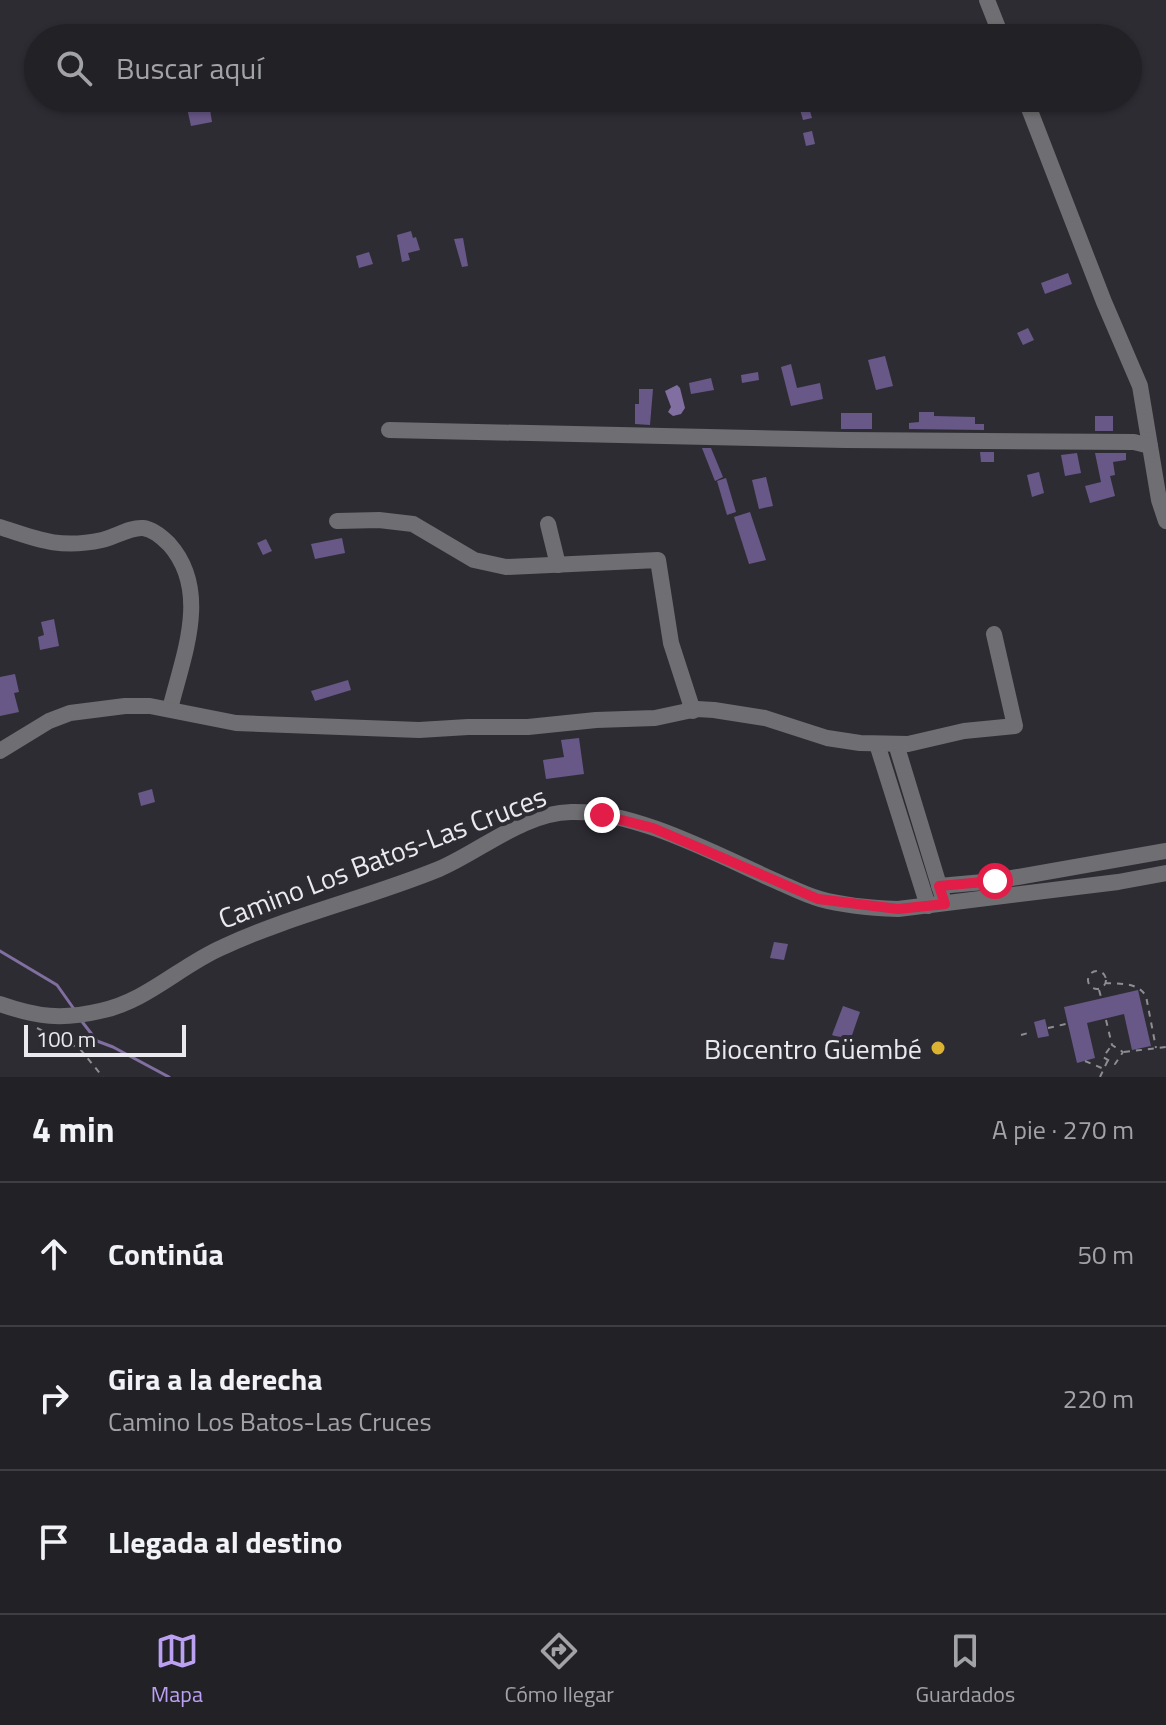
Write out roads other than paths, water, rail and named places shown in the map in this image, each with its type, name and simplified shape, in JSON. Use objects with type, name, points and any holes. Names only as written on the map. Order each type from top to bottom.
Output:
[{"type":"street","points":[[987,0],[996,24]]},
{"type":"street","points":[[1030,112],[1140,386],[1159,500],[1166,521]]},
{"type":"street","points":[[389,430],[845,440],[1134,442],[1150,446]]},
{"type":"street","points":[[337,521],[379,520],[413,524],[474,560],[506,567],[605,560],[658,560],[671,643],[693,711]]},
{"type":"street","points":[[548,524],[558,565]]},
{"type":"street","points":[[0,527],[38,541],[63,545],[107,539],[137,528],[147,528],[163,537],[183,564],[192,598],[185,649],[170,709]]},
{"type":"street","points":[[0,751],[49,721],[70,713],[125,706],[170,709],[236,723],[419,730],[528,727],[655,718],[714,710],[740,713],[827,738],[908,744],[964,731],[1015,726],[994,634]]},
{"type":"street","points":[[877,744],[928,906]]},
{"type":"street","points":[[896,744],[945,904]]},
{"type":"street","name":"Camino Los Batos-Las Cruces","points":[[0,1004],[27,1014],[59,1018],[122,1006],[221,947],[272,926],[439,869],[541,817],[570,812],[602,815],[653,828],[818,899],[882,909],[945,904],[1166,873]]},
{"type":"street","points":[[939,886],[1020,877],[1166,851]]},
{"type":"street","points":[[1020,877],[1033,892]]},
{"type":"waterway","points":[[0,951],[57,985],[74,1009]]},
{"type":"waterway","points":[[80,1019],[97,1041],[169,1077]]},
{"type":"place","name":"Biocentro Güembé","points":[[938,1048]]}]
